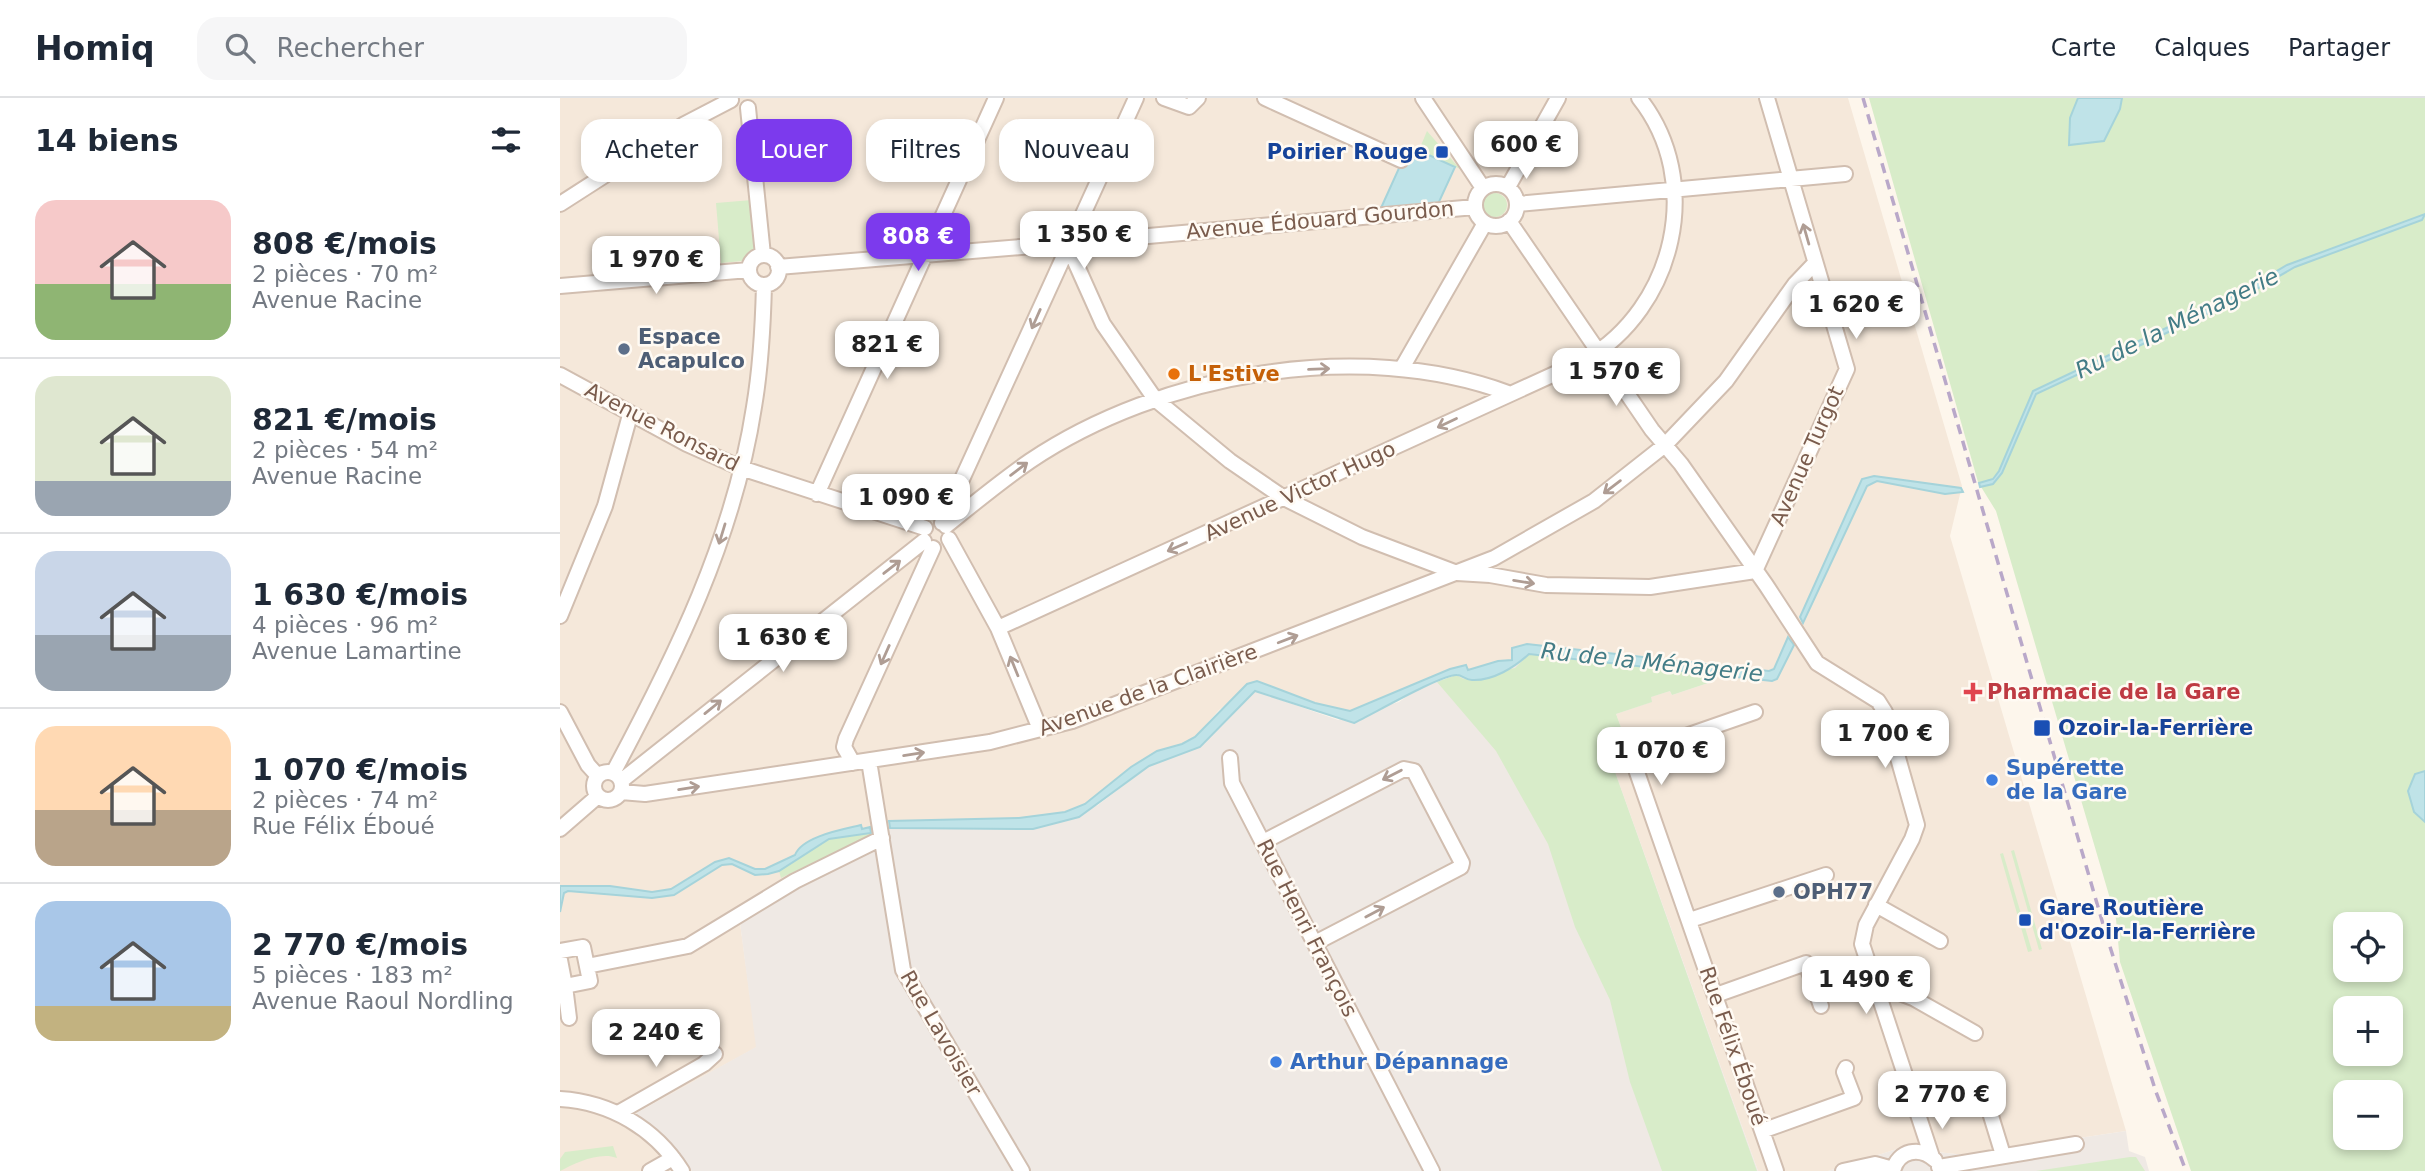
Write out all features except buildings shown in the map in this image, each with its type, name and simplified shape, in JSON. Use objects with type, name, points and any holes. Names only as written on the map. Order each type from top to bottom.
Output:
[{"type":"street","points":[[817,494],[996,98]]},
{"type":"street","points":[[778,267],[925,254],[1079,252],[1078,238],[1136,98]]},
{"type":"street","points":[[1164,98],[1189,107],[1198,98]]},
{"type":"street","points":[[1265,98],[1401,160]]},
{"type":"street","points":[[1508,187],[1558,98]]},
{"type":"street","name":"Avenue Victor Hugo","points":[[998,628],[1600,351],[1633,319],[1660,277],[1674,229],[1675,188],[1661,135],[1639,98]]},
{"type":"street","name":"Avenue Turgot","points":[[1755,571],[1847,369],[1767,98]]},
{"type":"street","points":[[560,204],[682,125],[731,99],[738,107],[753,103],[763,255]]},
{"type":"street","points":[[1428,101],[1483,188]]},
{"type":"street","points":[[1517,204],[1845,174]]},
{"type":"street","points":[[1495,184],[1508,187],[1517,204],[1509,221],[1497,226],[1485,223],[1475,207],[1476,196],[1483,188],[1495,184]]},
{"type":"street","name":"Avenue Édouard Gourdon","points":[[1078,238],[1475,207]]},
{"type":"street","points":[[1509,221],[1817,663],[1878,701],[1887,716],[1917,825],[1862,937],[1863,953],[1937,1165]]},
{"type":"street","points":[[1402,368],[1485,223]]},
{"type":"street","points":[[1078,238],[1063,234],[1065,252],[1103,324],[1156,399],[1230,461],[1284,498],[1362,537],[1457,573],[1490,575],[1546,585],[1613,588],[1682,583],[1755,571]]},
{"type":"street","points":[[928,539],[944,546],[946,530],[1065,252]]},
{"type":"street","points":[[763,255],[774,260],[778,267],[775,279],[764,285]]},
{"type":"street","points":[[763,255],[752,262],[749,270],[754,281],[764,285]]},
{"type":"street","name":"Avenue de la Clairière","points":[[619,782],[645,794],[869,761],[990,741],[1040,729],[1099,712],[1494,558],[1562,522],[1615,486],[1665,444],[1726,381],[1795,284],[1815,263]]},
{"type":"street","points":[[560,286],[749,270]]},
{"type":"street","points":[[598,796],[611,800],[695,610],[721,540],[741,468],[754,406],[764,285]]},
{"type":"street","points":[[946,530],[1030,461],[1074,436],[1156,399],[1276,372],[1402,368],[1477,382],[1508,394]]},
{"type":"street","name":"Avenue Ronsard","points":[[560,375],[630,415],[741,468],[817,494],[928,539]]},
{"type":"street","points":[[560,616],[605,506],[630,415]]},
{"type":"street","points":[[853,763],[844,747],[846,739],[928,539],[931,523],[946,530],[998,628],[1040,729]]},
{"type":"street","points":[[619,782],[928,539]]},
{"type":"street","points":[[560,712],[587,765],[598,776],[619,782]]},
{"type":"street","name":"Rue Félix Éboué","points":[[1755,712],[1631,755],[1776,1171]]},
{"type":"street","name":"Rue Henri François","points":[[1230,758],[1233,783],[1432,1171]]},
{"type":"street","name":"Rue Lavoisier","points":[[869,761],[900,961],[908,982],[1022,1171]]},
{"type":"street","points":[[1263,842],[1404,769],[1414,771],[1462,863],[1461,867],[1315,943]]},
{"type":"street","points":[[598,776],[594,784],[598,796]]},
{"type":"street","points":[[560,829],[598,796]]},
{"type":"street","points":[[587,966],[688,946],[795,881],[882,838]]},
{"type":"street","points":[[1690,920],[1826,875]]},
{"type":"street","points":[[1876,905],[1940,941]]},
{"type":"street","points":[[560,951],[583,947],[590,981],[565,986]]},
{"type":"street","points":[[560,960],[569,1018]]},
{"type":"street","points":[[1716,995],[1813,961],[1821,1006]]},
{"type":"street","points":[[1874,983],[1878,982],[1913,998],[1975,1033]]},
{"type":"street","points":[[618,1113],[704,1064],[715,1054]]},
{"type":"street","points":[[1762,1131],[1854,1098],[1844,1072],[1846,1068]]},
{"type":"street","points":[[1984,1093],[2003,1155]]},
{"type":"street","points":[[560,1099],[586,1102],[618,1113],[655,1138],[682,1171]]},
{"type":"street","points":[[1843,1171],[1875,1164],[1893,1170],[1904,1155],[1919,1116]]},
{"type":"street","points":[[1904,1155],[1918,1151],[1937,1165],[2076,1144]]},
{"type":"street","points":[[650,1171],[673,1158]]},
{"type":"shaded area","points":[[560,98],[1848,98],[1962,486],[1950,536],[2126,1131],[1965,1155],[1900,1148],[1828,1171],[1758,1171],[1610,758],[1623,733],[1616,714],[1651,702],[1650,697],[1670,691],[1672,695],[1708,683],[1712,663],[1527,644],[1513,660],[1497,661],[1468,670],[1450,669],[1350,711],[1315,703],[1257,681],[1219,710],[1195,737],[1157,751],[1131,767],[1085,804],[1065,812],[1019,818],[889,821],[890,828],[874,847],[740,923],[757,1047],[636,1113],[668,1139],[692,1171],[560,1171]]},
{"type":"shaded area","points":[[1498,661],[1709,674],[1708,683],[1672,695],[1670,691],[1651,697],[1652,702],[1616,714],[1623,733],[1610,758],[1758,1171],[692,1171],[668,1139],[636,1113],[756,1047],[740,923],[789,891],[874,847],[890,828],[1033,829],[1098,805],[1149,766],[1200,747],[1255,691],[1338,720],[1399,702],[1417,689]]},
{"type":"shaded area","points":[[2126,1131],[2129,1151],[2145,1157],[2149,1171],[1828,1171],[1900,1148],[1965,1155]]},
{"type":"green space","points":[[1869,98],[2425,98],[2425,1171],[2191,1171],[2120,962],[2116,919],[1996,511],[1978,482]]},
{"type":"green space","points":[[1427,131],[1460,169],[1419,150]]},
{"type":"green space","points":[[1495,193],[1504,196],[1507,205],[1504,214],[1495,217],[1486,214],[1483,205],[1486,196]]},
{"type":"green space","points":[[752,200],[756,247],[742,261],[721,263],[716,203]]},
{"type":"green space","points":[[1529,654],[1709,674],[1708,683],[1672,695],[1670,691],[1651,697],[1652,702],[1616,714],[1623,733],[1610,758],[1757,1171],[1662,1171],[1630,1082],[1610,1000],[1575,927],[1548,844],[1496,751],[1437,682],[1456,675],[1464,679],[1515,668]]},
{"type":"green space","points":[[871,833],[781,878],[779,871],[829,839]]},
{"type":"green space","points":[[2014,850],[2042,949],[2039,950],[2011,851]]},
{"type":"green space","points":[[2003,853],[2032,951],[2028,952],[2000,854]]},
{"type":"green space","points":[[613,1146],[617,1158],[595,1157],[560,1171],[560,1159],[565,1152]]},
{"type":"green space","points":[[2136,1157],[2145,1171],[2036,1171]]},
{"type":"water","points":[[2078,98],[2122,98],[2120,109],[2104,141],[2069,145],[2070,118]]},
{"type":"water","points":[[1409,146],[1455,167],[1438,204],[1381,208]]},
{"type":"water","name":"Ru de la Ménagerie","points":[[2425,214],[2422,220],[2295,267],[2239,299],[2036,394],[2002,473],[1993,484],[1980,487],[1979,483],[1993,479],[1999,471],[2033,391],[2238,294],[2287,265]]},
{"type":"water","points":[[1874,476],[1961,488],[1963,492],[1945,494],[1877,481],[1867,486],[1803,623],[1800,617],[1862,479]]},
{"type":"water","name":"Ru de la Ménagerie","points":[[1788,637],[1794,645],[1777,679],[1772,681],[1529,654],[1496,676],[1470,680],[1457,675],[1449,676],[1354,723],[1255,691],[1200,747],[1149,766],[1079,817],[1033,829],[890,828],[889,821],[1019,818],[1065,812],[1085,804],[1131,767],[1157,751],[1195,737],[1247,684],[1257,681],[1315,703],[1350,711],[1450,669],[1466,665],[1468,670],[1498,661],[1512,660],[1512,648],[1527,644],[1769,671],[1774,669]]},
{"type":"water","points":[[2425,771],[2425,822],[2414,812],[2408,791],[2415,774]]},
{"type":"water","points":[[861,825],[862,829],[870,827],[871,833],[829,839],[779,871],[755,875],[732,864],[722,865],[674,895],[652,898],[568,891],[564,893],[560,912],[560,886],[610,886],[652,892],[671,889],[715,862],[729,858],[755,869],[765,869],[795,855],[799,848],[815,838]]},
{"type":"railway","points":[[1863,98],[2105,931],[2156,1092],[2186,1171]]},
{"type":"place","name":"Poirier Rouge","points":[[1442,152]]},
{"type":"place","name":"Espace Acapulco","points":[[624,349]]},
{"type":"place","name":"L'Estive","points":[[1174,374]]},
{"type":"place","name":"Pharmacie de la Gare","points":[[1973,692]]},
{"type":"place","name":"Ozoir-la-Ferrière","points":[[2042,728]]},
{"type":"place","name":"Supérette de la Gare","points":[[1992,780]]},
{"type":"place","name":"OPH77","points":[[1779,892]]},
{"type":"place","name":"Gare Routière d'Ozoir-la-Ferrière","points":[[2025,920]]},
{"type":"place","name":"Arthur Dépannage","points":[[1276,1062]]}]
